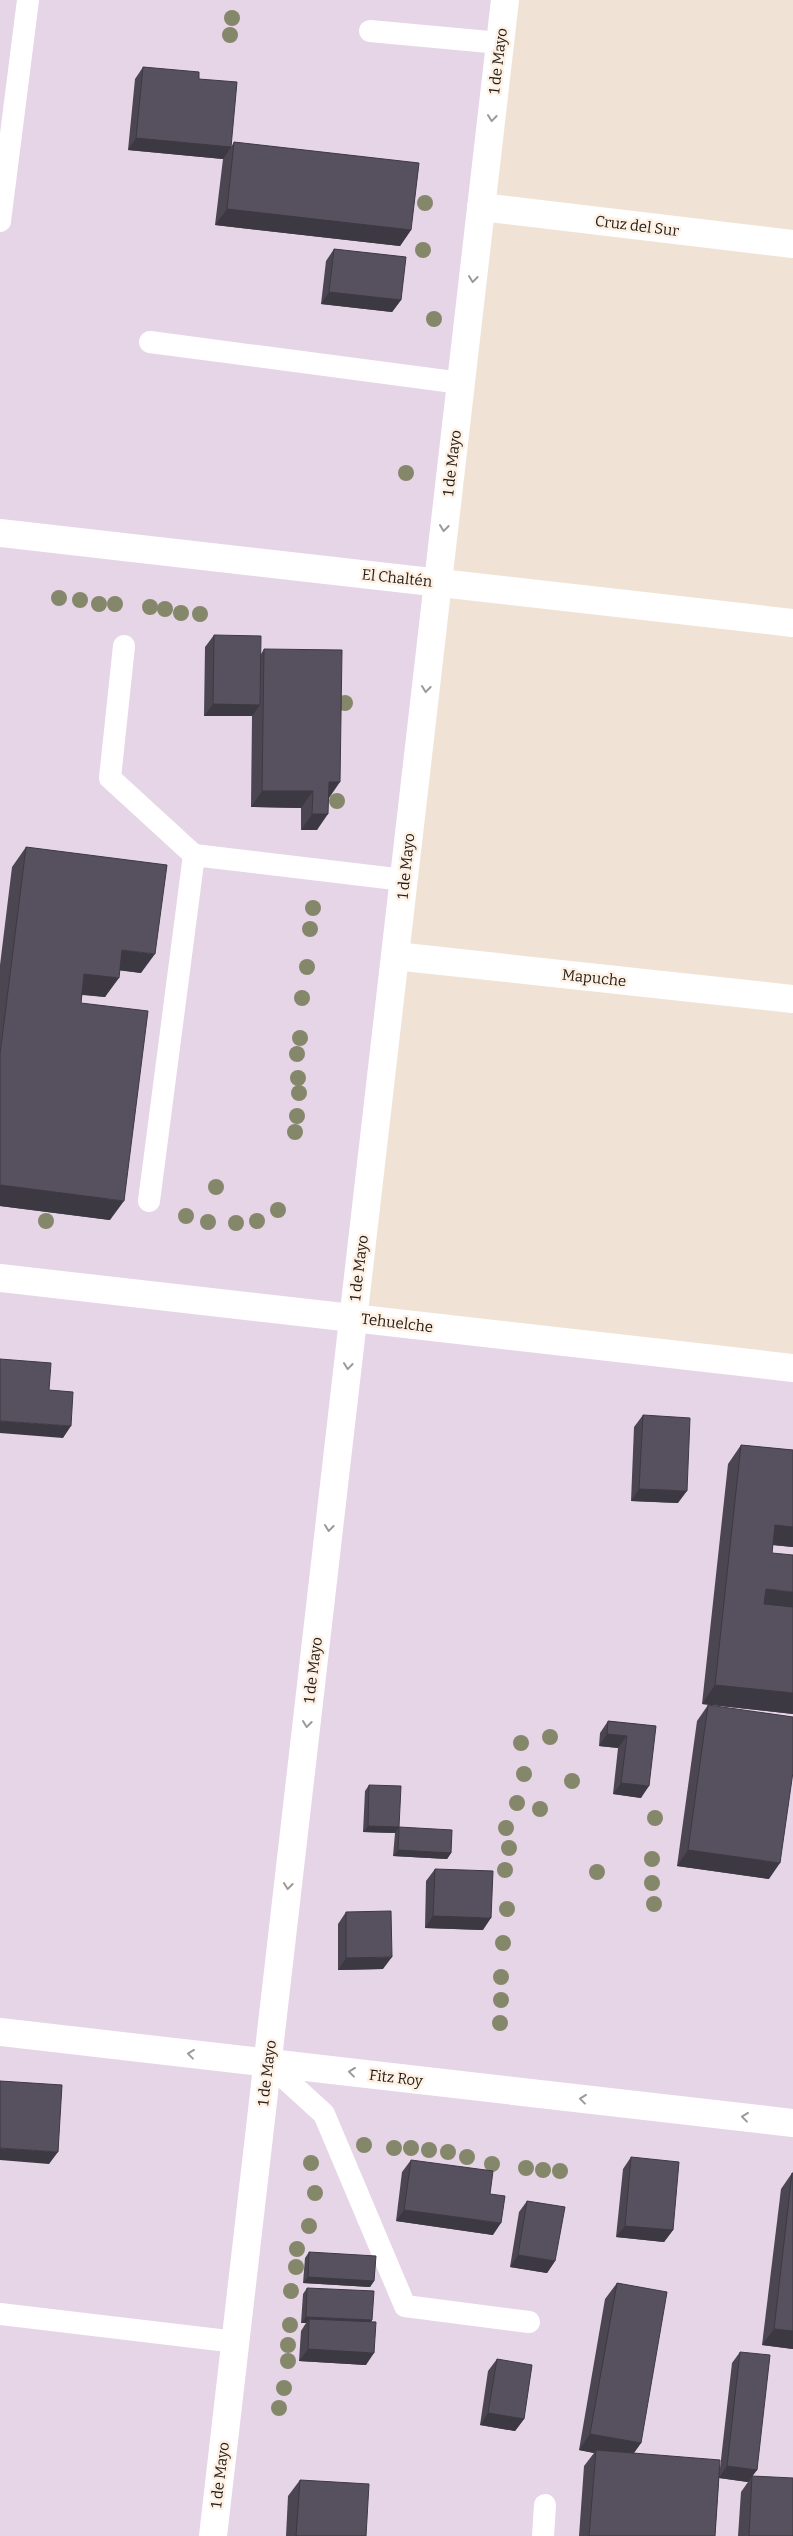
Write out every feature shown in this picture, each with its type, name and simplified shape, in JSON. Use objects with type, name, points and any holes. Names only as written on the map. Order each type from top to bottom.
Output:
[{"type":"street","name":"1 de Mayo","points":[[213,2536],[505,0]]},
{"type":"street","name":"Cruz del Sur","points":[[481,207],[793,244]]},
{"type":"street","name":"El Chaltén","points":[[0,533],[793,623]]},
{"type":"street","name":"Mapuche","points":[[395,956],[793,1000]]},
{"type":"street","name":"Tehuelche","points":[[0,1278],[793,1368]]},
{"type":"street","name":"Fitz Roy","points":[[0,2032],[793,2123]]},
{"type":"lane","points":[[0,221],[28,0]]},
{"type":"lane","points":[[370,31],[500,43]]},
{"type":"lane","points":[[150,342],[461,383]]},
{"type":"lane","points":[[124,646],[110,778],[194,855],[404,880]]},
{"type":"lane","points":[[149,1201],[194,855]]},
{"type":"lane","points":[[268,2063],[324,2114],[383,2248],[405,2306],[529,2322]]},
{"type":"lane","points":[[0,2314],[236,2342]]},
{"type":"lane","points":[[543,2536],[546,2505]]},
{"type":"shaded area","points":[[0,0],[505,0],[354,1318],[793,1368],[793,2536],[0,2536]]},
{"type":"building","points":[[143,67],[199,72],[199,79],[237,82],[231,147],[136,138]]},
{"type":"building","points":[[234,142],[419,163],[411,230],[227,209]]},
{"type":"building","points":[[334,249],[406,257],[401,300],[329,292]]},
{"type":"building","points":[[214,635],[261,636],[260,705],[213,704]]},
{"type":"building","points":[[264,649],[342,650],[340,782],[329,782],[328,814],[312,814],[313,791],[262,791]]},
{"type":"building","points":[[26,847],[167,865],[155,954],[122,950],[119,978],[84,974],[81,1003],[148,1011],[124,1201],[0,1185],[0,1054]]},
{"type":"building","points":[[0,1359],[51,1363],[49,1390],[73,1392],[71,1426],[0,1421]]},
{"type":"building","points":[[643,1415],[690,1418],[687,1491],[639,1489]]},
{"type":"building","points":[[741,1445],[793,1450],[793,1527],[775,1525],[772,1553],[793,1555],[793,1592],[766,1589],[764,1604],[793,1607],[793,1693],[715,1685]]},
{"type":"building","points":[[708,1705],[793,1717],[793,1772],[780,1863],[688,1850]]},
{"type":"building","points":[[608,1721],[656,1726],[649,1786],[621,1783],[627,1736],[607,1734]]},
{"type":"building","points":[[369,1785],[401,1786],[399,1827],[368,1826]]},
{"type":"building","points":[[399,1827],[452,1830],[451,1853],[398,1850]]},
{"type":"building","points":[[435,1869],[493,1871],[491,1918],[433,1916]]},
{"type":"building","points":[[391,1911],[392,1957],[346,1958],[346,1912]]},
{"type":"building","points":[[0,2081],[62,2085],[58,2152],[0,2148]]},
{"type":"building","points":[[631,2157],[679,2162],[673,2230],[625,2226]]},
{"type":"building","points":[[411,2160],[493,2171],[490,2194],[505,2196],[501,2223],[404,2210]]},
{"type":"building","points":[[793,2173],[793,2331],[774,2329]]},
{"type":"building","points":[[527,2201],[565,2207],[555,2261],[518,2255]]},
{"type":"building","points":[[309,2252],[376,2256],[374,2281],[308,2277]]},
{"type":"building","points":[[617,2283],[667,2292],[641,2443],[590,2434]]},
{"type":"building","points":[[307,2288],[374,2291],[372,2320],[306,2317]]},
{"type":"building","points":[[309,2319],[376,2322],[374,2353],[308,2349]]},
{"type":"building","points":[[740,2352],[770,2355],[757,2470],[727,2466]]},
{"type":"building","points":[[497,2359],[532,2365],[524,2419],[488,2413]]},
{"type":"building","points":[[596,2450],[720,2460],[715,2536],[589,2536]]},
{"type":"building","points":[[752,2476],[793,2478],[793,2536],[749,2536]]},
{"type":"building","points":[[300,2480],[369,2484],[366,2536],[296,2536]]}]
